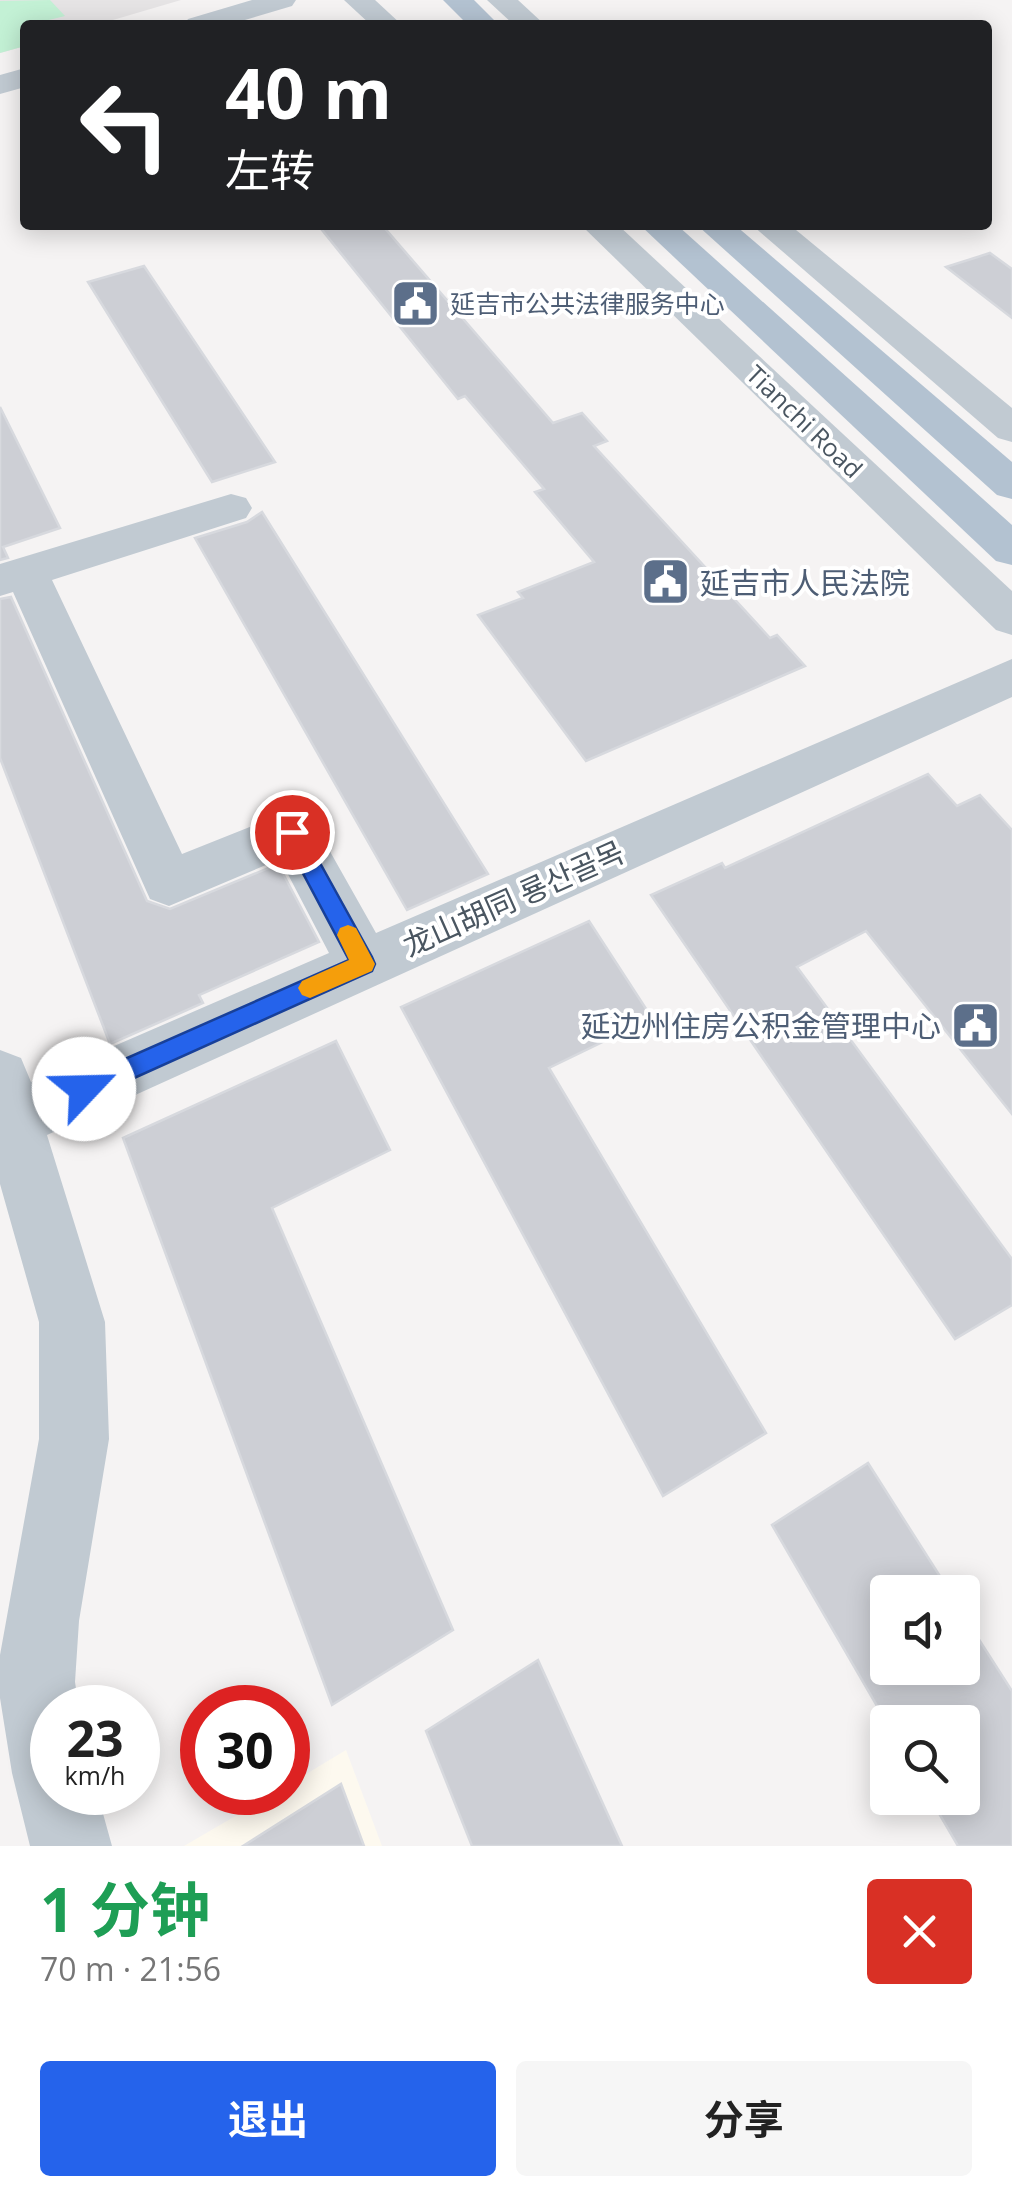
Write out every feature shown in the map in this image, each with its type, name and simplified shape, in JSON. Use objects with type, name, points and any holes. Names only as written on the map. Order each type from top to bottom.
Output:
[{"type":"main road","points":[[457,0],[479,20]]},
{"type":"main road","name":"Tianchi Road","points":[[662,230],[1012,550]]},
{"type":"main road","points":[[720,230],[1012,485]]},
{"type":"street","points":[[215,20],[282,0]]},
{"type":"street","points":[[358,0],[382,20]]},
{"type":"street","points":[[501,0],[525,20]]},
{"type":"street","name":"Tianchi Road","points":[[603,230],[1012,618]]},
{"type":"street","points":[[775,230],[1012,429]]},
{"type":"street","points":[[231,508],[13,576],[169,882],[292,832],[364,964]]},
{"type":"street","name":"龙山胡同 룡산골목","points":[[7,1099],[364,964],[1012,676]]},
{"type":"street","points":[[7,1099],[72,1322],[74,1439],[41,1621],[37,1685]]},
{"type":"street","points":[[63,1815],[71,1846]]},
{"type":"shaded area","points":[[0,0],[181,0],[113,20],[20,20],[20,47],[0,53]]},
{"type":"shaded area","points":[[346,1750],[382,1846],[184,1846],[237,1815],[310,1815],[310,1772]]},
{"type":"green space","points":[[50,0],[65,16],[20,20],[20,47],[0,53],[0,1]]},
{"type":"building","name":"延吉市人民法院","points":[[322,230],[386,230],[553,423],[582,413],[607,441],[594,446],[770,638],[777,635],[805,666],[586,761],[478,615],[523,598],[518,592],[594,562],[535,492],[544,489],[465,396],[458,399]]},
{"type":"building","points":[[990,253],[1012,269],[1012,318],[946,267]]},
{"type":"building","points":[[144,266],[275,462],[212,482],[88,282]]},
{"type":"building","points":[[0,407],[60,528],[3,547],[8,558],[0,560]]},
{"type":"building","points":[[262,512],[488,874],[407,910],[195,538],[247,522]]},
{"type":"building","points":[[11,597],[147,901],[170,909],[278,864],[319,942],[199,995],[203,1003],[110,1044],[0,758],[0,599]]},
{"type":"building","points":[[928,774],[957,806],[980,795],[1012,830],[1012,1114],[866,931],[797,967],[1012,1259],[1012,1305],[955,1339],[651,895],[722,863],[725,868]]},
{"type":"building","points":[[589,921],[652,1018],[549,1068],[766,1433],[663,1496],[401,1007]]},
{"type":"building","points":[[336,1041],[390,1150],[272,1208],[453,1630],[332,1705],[123,1138]]},
{"type":"building","points":[[868,1463],[939,1575],[870,1575],[870,1685],[980,1685],[980,1641],[1012,1691],[1012,1846],[958,1846],[940,1815],[980,1815],[980,1705],[876,1705],[772,1525]]},
{"type":"building","points":[[538,1660],[622,1846],[472,1846],[426,1731]]},
{"type":"building","points":[[341,1784],[364,1846],[243,1846],[292,1815],[310,1815],[310,1804]]},
{"type":"slow traffic","points":[[310,988],[364,964],[348,935]]},
{"type":"place","name":"延吉市公共法律服务中心","points":[[415,303]]},
{"type":"place","name":"延吉市人民法院","points":[[665,582]]},
{"type":"place","name":"延边州住房公积金管理中心","points":[[976,1025]]},
{"type":"route","points":[[84,1089],[364,964],[292,832]]}]
